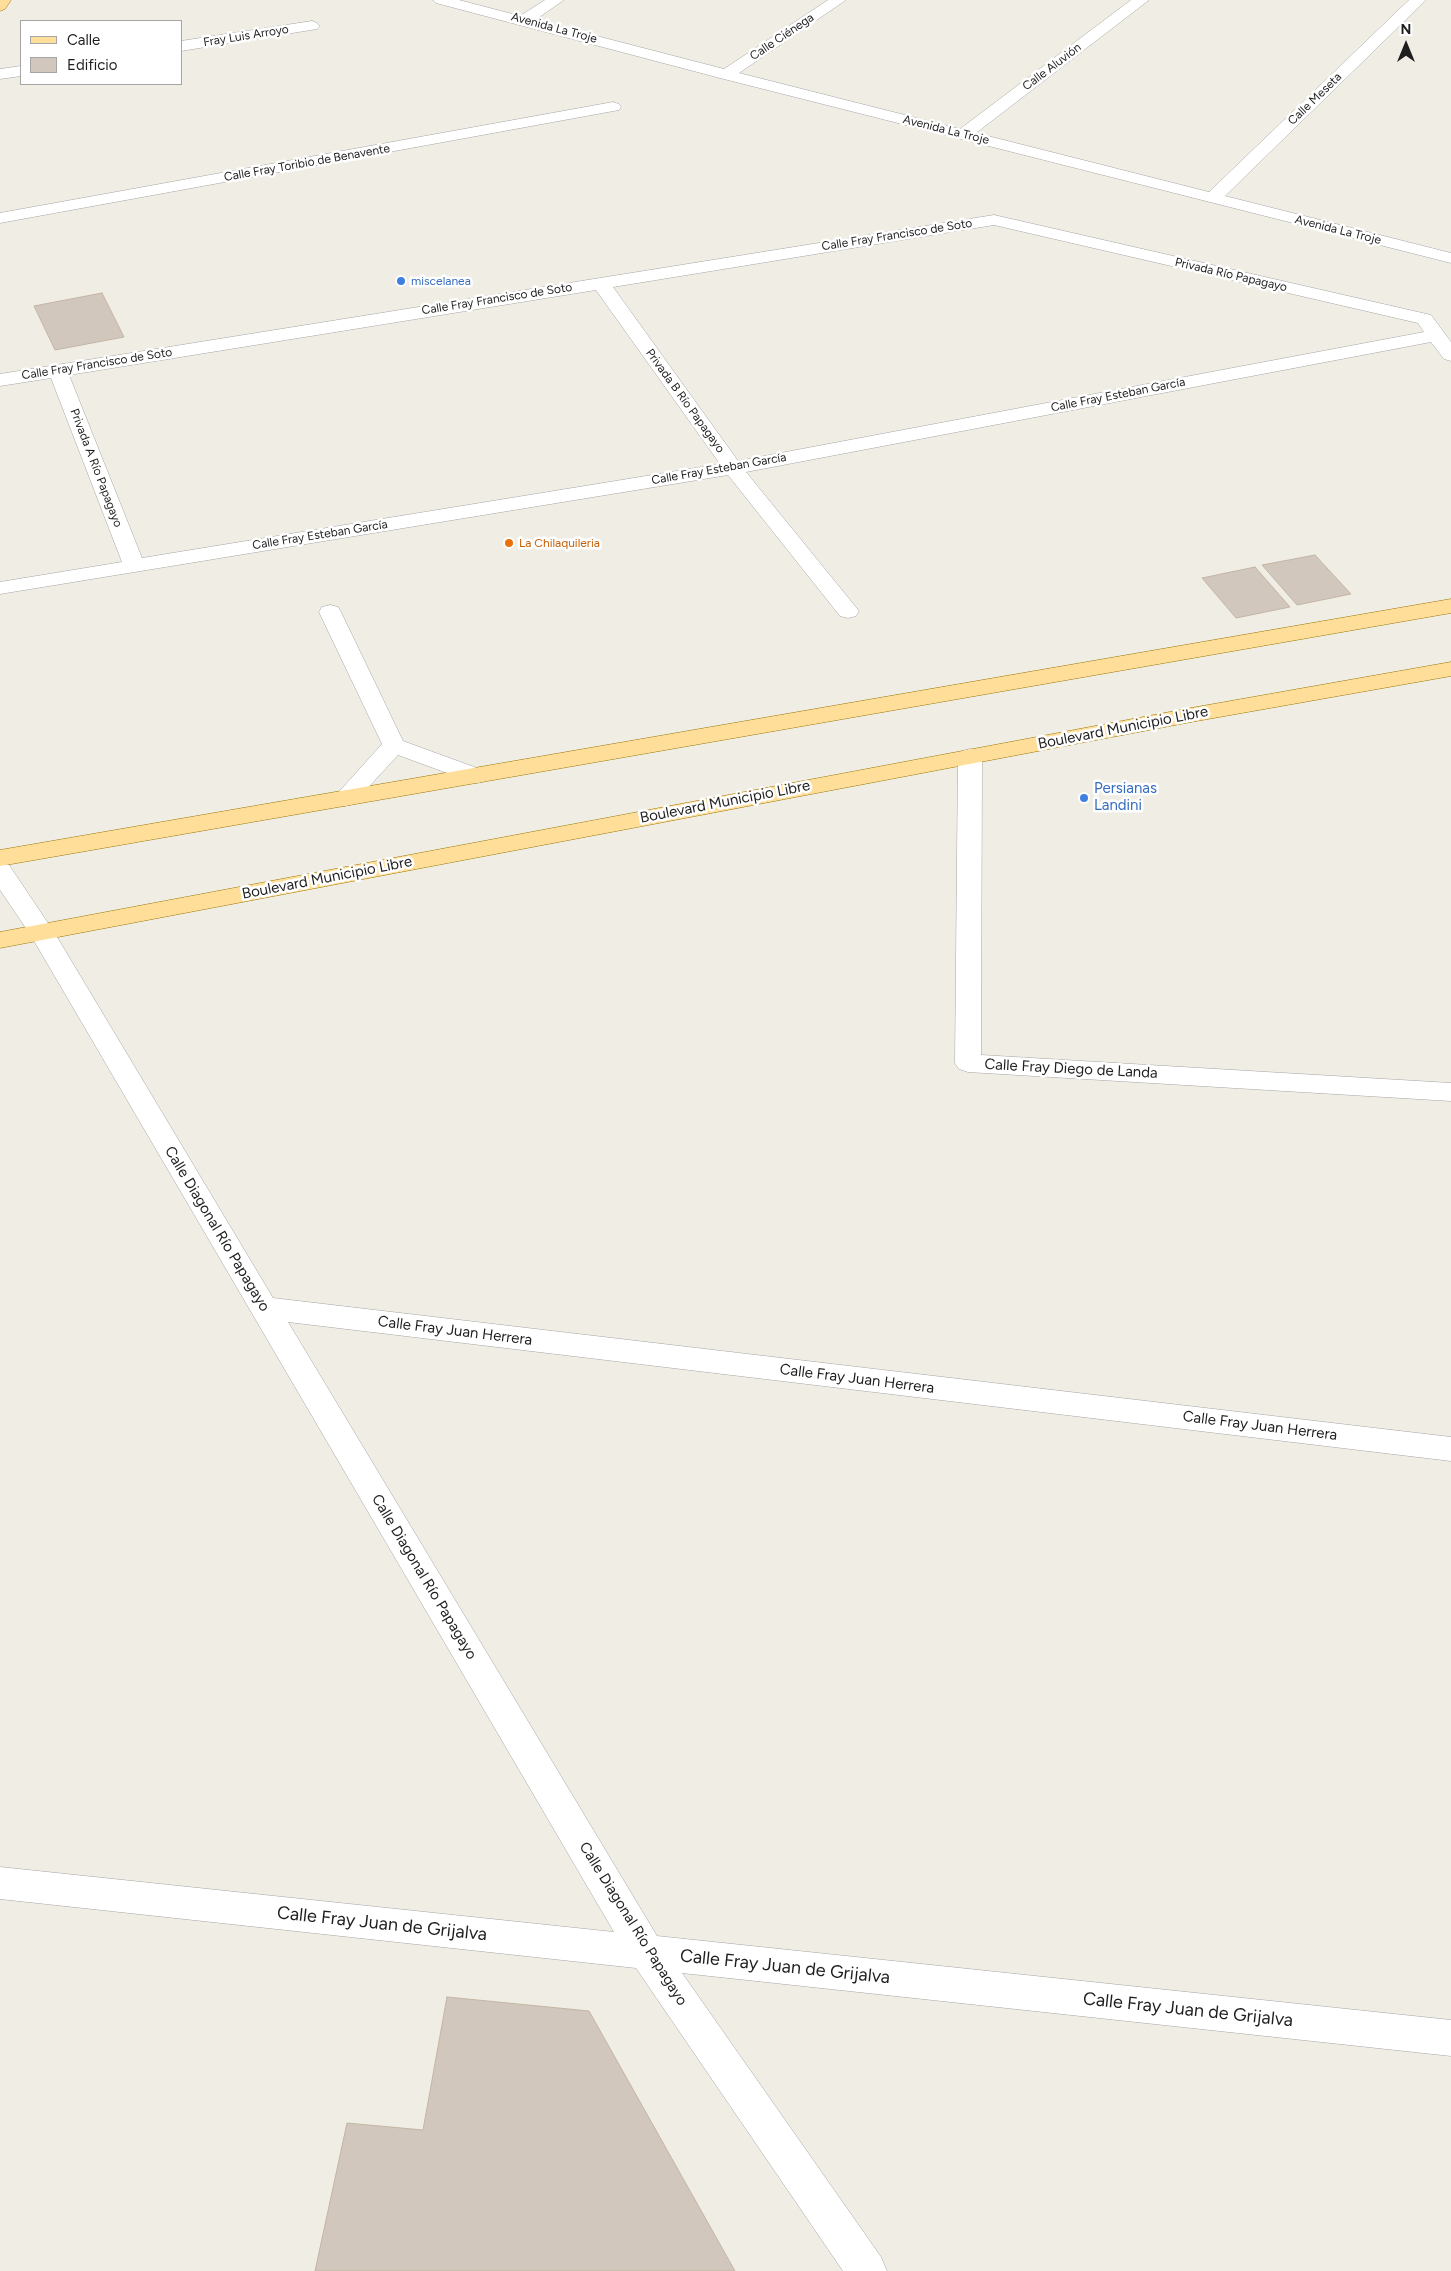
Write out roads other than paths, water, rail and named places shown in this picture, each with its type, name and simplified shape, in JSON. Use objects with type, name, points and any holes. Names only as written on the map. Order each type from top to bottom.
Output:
[{"type":"main road","points":[[0,6],[3,0]]},
{"type":"main road","points":[[0,858],[1451,606]]},
{"type":"main road","name":"Boulevard Municipio Libre","points":[[0,940],[970,756],[1451,669]]},
{"type":"street","name":"Avenida La Troje","points":[[441,0],[963,135],[1451,258]]},
{"type":"street","points":[[524,20],[556,0]]},
{"type":"street","name":"Calle Ciénega","points":[[726,74],[838,0]]},
{"type":"street","name":"Calle Aluvión","points":[[963,135],[1141,0]]},
{"type":"street","name":"Calle Meseta","points":[[1213,198],[1418,0]]},
{"type":"street","name":"Fray Luis Arroyo","points":[[182,46],[312,26]]},
{"type":"street","points":[[0,74],[20,71]]},
{"type":"street","name":"Calle Fray Toribio de Benavente","points":[[0,218],[613,107]]},
{"type":"street","name":"Calle Fray Francisco de Soto","points":[[0,380],[994,220]]},
{"type":"street","name":"Privada Río Papagayo","points":[[994,220],[1424,319],[1451,355]]},
{"type":"street","name":"Privada B Río Papagayo","points":[[600,282],[733,468],[848,611]]},
{"type":"street","name":"Calle Fray Esteban García","points":[[0,588],[733,468],[1436,335]]},
{"type":"street","name":"Privada A Río Papagayo","points":[[58,370],[134,565]]},
{"type":"street","points":[[330,612],[394,745],[477,776]]},
{"type":"street","points":[[345,799],[394,745]]},
{"type":"street","name":"Calle Fray Diego de Landa","points":[[970,756],[968,1063],[1451,1092]]},
{"type":"street","name":"Calle Diagonal Río Papagayo","points":[[0,871],[41,932],[646,1952],[867,2271]]},
{"type":"street","name":"Calle Fray Juan Herrera","points":[[264,1308],[1451,1449]]},
{"type":"street","name":"Calle Fray Juan de Grijalva","points":[[0,1883],[1451,2038]]},
{"type":"place","name":"miscelanea","points":[[401,281]]},
{"type":"place","name":"La Chilaquileria","points":[[509,543]]},
{"type":"place","name":"Persianas Landini","points":[[1084,798]]}]
